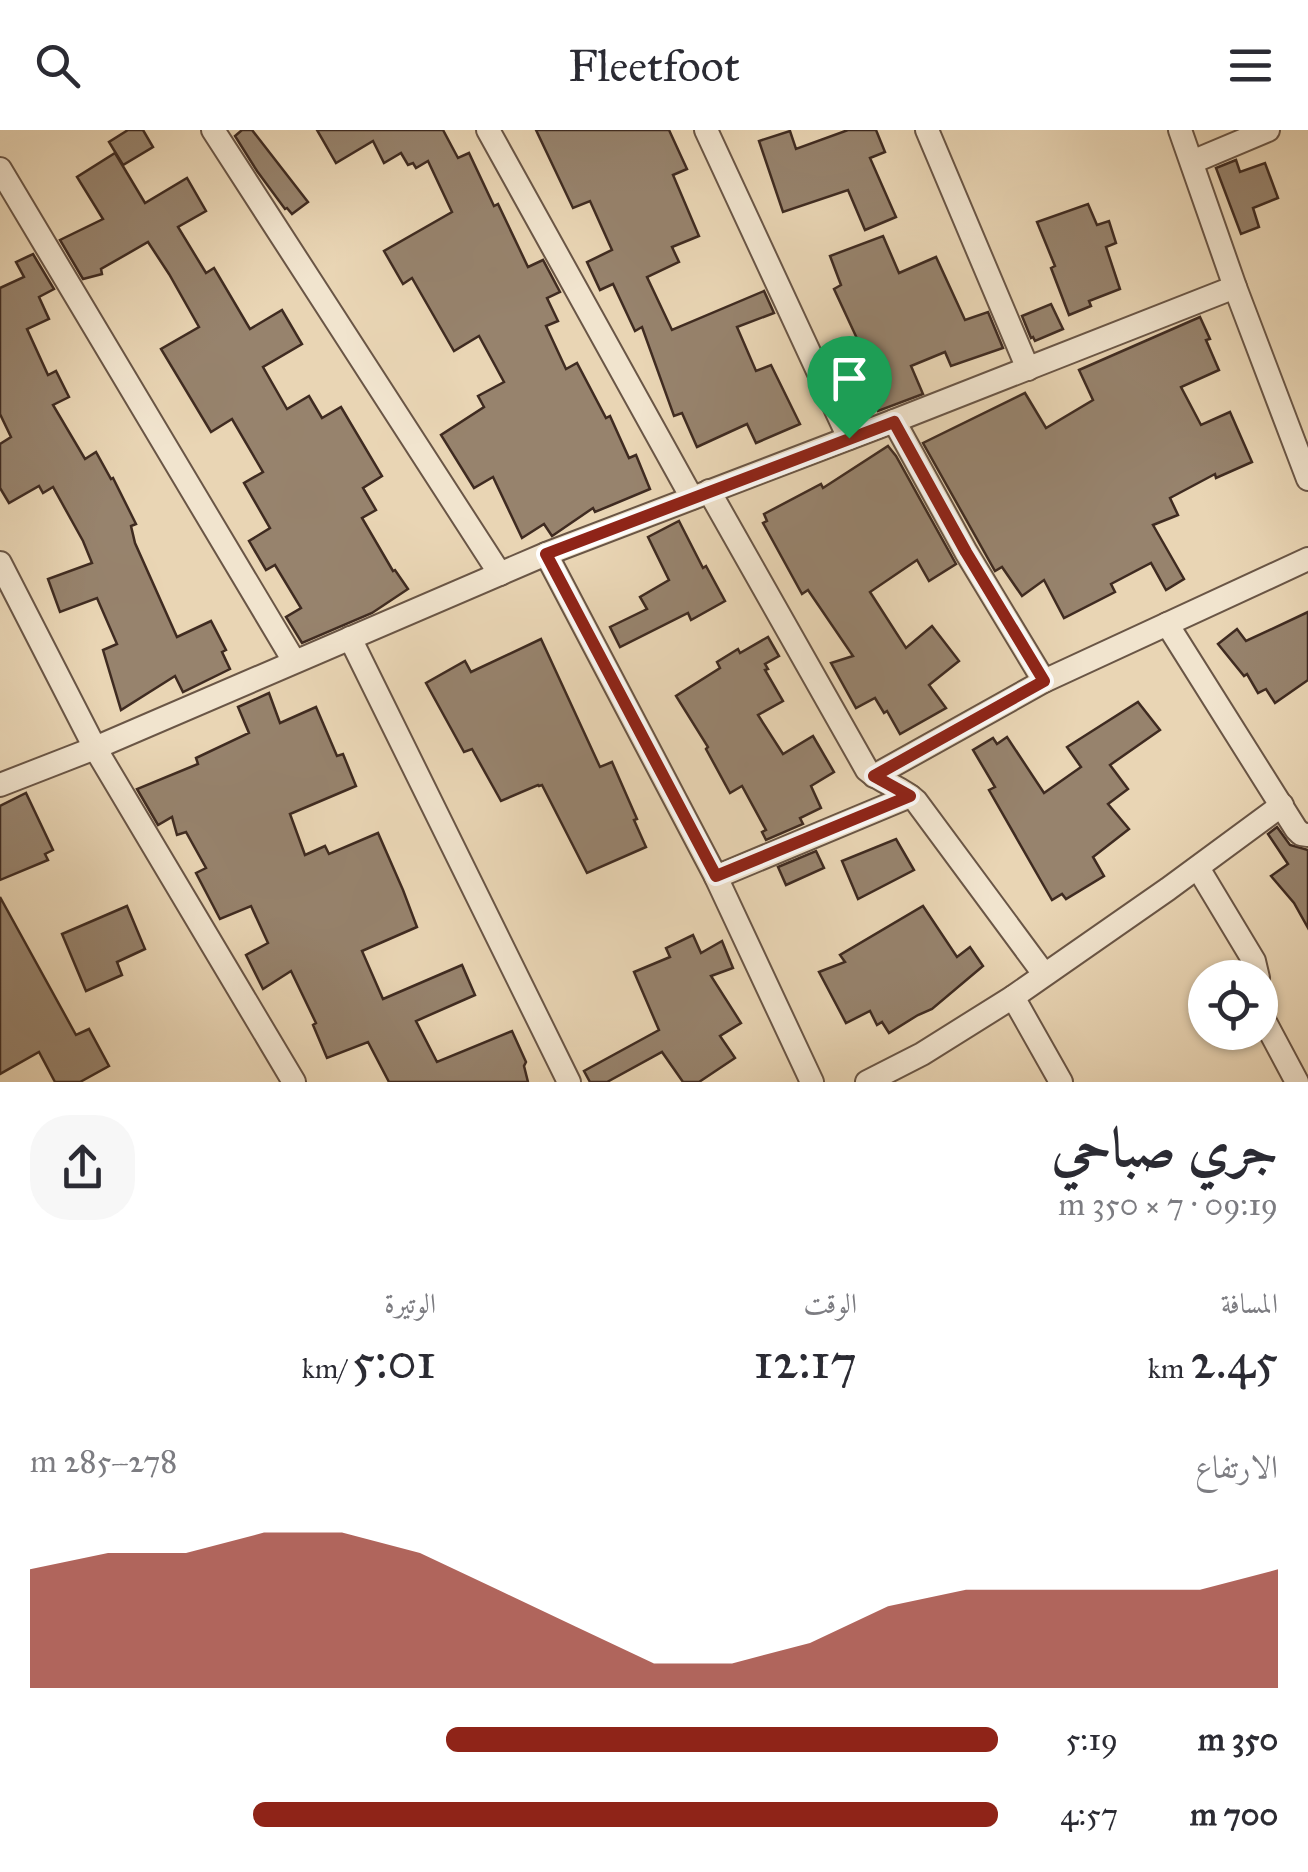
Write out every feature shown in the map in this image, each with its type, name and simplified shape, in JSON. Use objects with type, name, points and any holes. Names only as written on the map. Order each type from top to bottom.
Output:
[{"type":"street","points":[[214,130],[500,574]]},
{"type":"street","points":[[488,130],[867,770],[910,796],[1044,974]]},
{"type":"street","points":[[706,130],[849,438]]},
{"type":"street","points":[[927,130],[1028,369]]},
{"type":"street","points":[[1180,130],[1308,479]]},
{"type":"street","points":[[1192,162],[1268,130]]},
{"type":"street","points":[[0,169],[294,661]]},
{"type":"street","points":[[0,785],[546,554],[1235,288]]},
{"type":"street","points":[[894,422],[1044,681]]},
{"type":"street","points":[[546,554],[716,876],[812,1082]]},
{"type":"street","points":[[874,776],[1044,681],[1308,559]]},
{"type":"street","points":[[0,563],[95,748],[294,1082]]},
{"type":"street","points":[[1167,624],[1296,829],[1308,834]]},
{"type":"street","points":[[350,638],[569,1082]]},
{"type":"street","points":[[716,876],[910,796]]},
{"type":"street","points":[[868,1082],[922,1054],[1013,997],[1282,805]]},
{"type":"street","points":[[1198,868],[1253,960]]},
{"type":"street","points":[[1013,997],[1061,1082]]},
{"type":"street","points":[[1278,1047],[1297,1082]]},
{"type":"building","points":[[128,130],[143,130],[153,147],[123,165],[109,142]]},
{"type":"building","points":[[242,130],[252,130],[308,202],[292,214],[235,136]]},
{"type":"building","points":[[317,130],[443,130],[458,158],[469,153],[528,267],[543,260],[560,292],[547,298],[558,321],[546,326],[566,369],[577,363],[606,418],[610,416],[629,458],[636,455],[650,489],[595,512],[593,508],[552,536],[544,524],[522,538],[493,477],[474,488],[441,435],[484,407],[478,396],[504,382],[479,336],[454,351],[412,278],[403,284],[384,251],[452,212],[428,161],[416,168],[413,163],[408,165],[401,153],[384,163],[373,141],[336,163]]},
{"type":"building","points":[[536,130],[669,130],[687,169],[673,175],[699,236],[672,247],[679,262],[647,277],[672,330],[764,291],[774,313],[737,327],[756,371],[771,365],[800,424],[756,443],[747,424],[697,447],[682,413],[674,416],[642,327],[635,331],[613,284],[600,290],[587,262],[612,250],[590,201],[573,208]]},
{"type":"building","points":[[848,130],[876,130],[885,152],[870,158],[896,217],[865,230],[848,190],[783,212],[759,141],[790,131],[796,149]]},
{"type":"building","points":[[115,153],[145,203],[187,178],[206,211],[178,227],[206,273],[214,268],[250,329],[282,310],[302,344],[263,367],[287,409],[309,396],[322,418],[341,407],[382,476],[363,488],[376,510],[362,518],[408,589],[372,613],[302,643],[286,617],[301,608],[275,565],[266,570],[249,541],[270,528],[244,483],[263,472],[232,419],[211,432],[161,349],[199,327],[169,274],[148,242],[101,269],[102,274],[83,279],[60,240],[103,219],[77,177]]},
{"type":"building","points":[[1236,160],[1240,172],[1265,163],[1278,198],[1253,208],[1259,227],[1241,234],[1216,168]]},
{"type":"building","points":[[1088,204],[1097,225],[1109,221],[1116,243],[1106,247],[1120,289],[1089,301],[1091,306],[1069,315],[1037,222]]},
{"type":"building","points":[[883,236],[899,273],[936,257],[965,320],[988,312],[1003,348],[951,366],[945,352],[911,366],[923,394],[878,411],[858,364],[867,360],[834,289],[841,285],[830,256]]},
{"type":"building","points":[[33,254],[54,289],[39,297],[49,319],[27,329],[48,375],[56,371],[69,397],[53,405],[85,459],[96,452],[113,478],[136,524],[131,526],[135,543],[177,637],[211,621],[226,650],[222,652],[230,669],[183,692],[175,676],[121,710],[103,650],[117,644],[97,598],[60,612],[48,579],[92,563],[83,541],[53,487],[43,493],[39,486],[9,503],[0,488],[0,444],[11,437],[0,414],[0,288],[24,277],[16,262]]},
{"type":"building","points":[[1051,304],[1063,329],[1035,341],[1022,316]]},
{"type":"building","points":[[1200,317],[1219,370],[1181,387],[1201,425],[1230,412],[1252,462],[1216,478],[1215,474],[1170,498],[1178,515],[1153,525],[1184,579],[1166,590],[1151,563],[1111,584],[1115,592],[1064,618],[1044,580],[1022,596],[1002,567],[995,571],[923,443],[1025,393],[1046,428],[1093,400],[1079,370]]},
{"type":"building","points":[[888,446],[956,564],[929,581],[917,560],[870,592],[906,648],[932,626],[959,661],[929,685],[946,708],[900,734],[875,698],[856,708],[831,663],[853,656],[808,590],[802,594],[763,523],[767,521],[764,514],[821,484],[823,488]]},
{"type":"building","points":[[679,521],[725,601],[691,620],[688,613],[620,647],[610,627],[647,609],[640,597],[669,580],[648,537]]},
{"type":"building","points":[[1308,612],[1308,680],[1275,703],[1266,689],[1258,693],[1247,674],[1244,676],[1218,644],[1237,629],[1246,641]]},
{"type":"building","points":[[768,637],[779,656],[765,664],[765,670],[783,701],[758,715],[783,754],[813,736],[834,772],[811,786],[821,808],[800,818],[803,824],[766,840],[762,832],[766,830],[742,786],[730,793],[708,747],[676,696],[720,668],[717,662]]},
{"type":"building","points":[[541,639],[600,767],[612,762],[646,847],[587,873],[542,785],[501,801],[472,749],[464,752],[426,683],[465,661],[471,672]]},
{"type":"building","points":[[269,693],[280,723],[316,707],[337,756],[343,754],[356,786],[290,814],[305,855],[325,846],[329,854],[378,833],[417,927],[362,951],[383,999],[462,965],[475,995],[416,1021],[437,1062],[512,1031],[526,1062],[528,1082],[389,1082],[368,1042],[327,1058],[313,1025],[316,1023],[291,971],[263,989],[246,955],[268,943],[251,906],[220,919],[196,873],[206,868],[186,832],[177,835],[172,817],[158,825],[137,789],[198,764],[196,758],[249,733],[238,707]]},
{"type":"building","points":[[1138,702],[1160,730],[1110,765],[1128,789],[1108,804],[1129,829],[1093,857],[1104,876],[1066,899],[1062,894],[1052,900],[989,790],[995,787],[973,750],[993,738],[997,744],[1007,737],[1044,793],[1081,767],[1067,747]]},
{"type":"building","points":[[26,793],[53,850],[45,854],[48,860],[0,880],[0,806]]},
{"type":"building","points":[[1277,827],[1290,845],[1308,850],[1308,928],[1294,903],[1271,876],[1288,864],[1268,834]]},
{"type":"building","points":[[896,839],[914,870],[858,899],[842,861]]},
{"type":"building","points":[[816,851],[824,868],[786,885],[778,867]]},
{"type":"building","points":[[0,897],[76,1035],[89,1029],[109,1066],[80,1082],[55,1082],[39,1052],[0,1074]]},
{"type":"building","points":[[127,906],[145,949],[117,962],[122,975],[86,991],[62,934]]},
{"type":"building","points":[[923,906],[957,957],[970,947],[983,966],[932,1009],[889,1033],[882,1022],[877,1025],[870,1011],[846,1023],[819,972],[845,962],[840,955]]},
{"type":"building","points":[[693,935],[701,953],[722,941],[733,968],[711,976],[741,1023],[720,1036],[735,1058],[699,1082],[683,1082],[662,1052],[607,1082],[590,1082],[584,1071],[659,1030],[634,972],[670,957],[666,948]]},
{"type":"route","points":[[894,422],[1044,681],[874,776],[910,796],[716,876],[546,554],[849,438],[894,422]]}]
